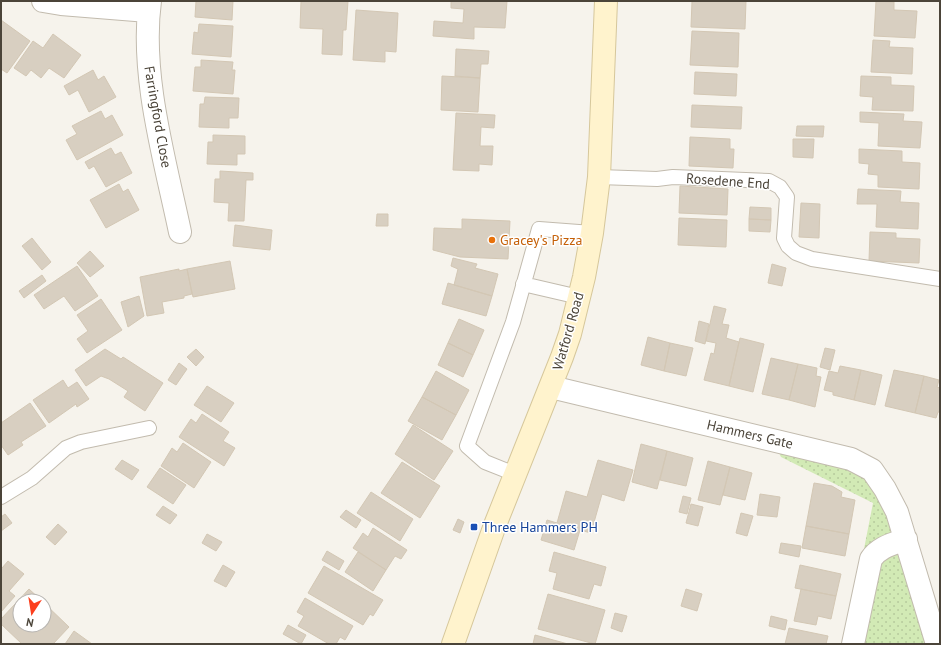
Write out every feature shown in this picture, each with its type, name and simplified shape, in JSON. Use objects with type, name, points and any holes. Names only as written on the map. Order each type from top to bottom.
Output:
[{"type":"main road","name":"Watford Road","points":[[453,644],[495,525],[551,387],[566,345],[579,297],[592,233],[599,176],[606,1]]},
{"type":"street","points":[[43,1],[60,4],[149,6]]},
{"type":"street","name":"Farringford Close","points":[[149,6],[148,55],[154,108],[180,232]]},
{"type":"street","name":"Hammers Gate","points":[[551,387],[852,459],[872,470],[897,512],[937,644]]},
{"type":"street","points":[[852,644],[871,559],[877,551],[906,539]]},
{"type":"lane","name":"Rosedene End","points":[[599,176],[657,179],[673,177],[769,182],[780,187],[787,197],[784,238],[788,246],[796,253],[812,259],[940,279]]},
{"type":"lane","points":[[515,474],[485,462],[467,446],[514,322],[539,229],[592,233]]},
{"type":"lane","points":[[523,284],[579,297]]},
{"type":"lane","points":[[1,497],[32,478],[66,448],[81,442],[149,428]]},
{"type":"green space","points":[[777,449],[847,466],[866,477],[893,521],[890,534],[863,554],[873,503],[781,457]]},
{"type":"green space","points":[[893,552],[899,554],[929,644],[859,644],[875,563]]},
{"type":"building","points":[[196,1],[233,1],[232,20],[195,17]]},
{"type":"building","points":[[301,1],[348,1],[346,30],[343,30],[342,55],[322,54],[323,29],[300,28]]},
{"type":"building","points":[[451,1],[507,1],[505,28],[474,27],[474,39],[433,36],[434,21],[463,23],[464,9],[451,8]]},
{"type":"building","points":[[692,1],[746,1],[745,29],[691,27]]},
{"type":"building","points":[[876,1],[894,2],[894,10],[917,11],[915,38],[874,36]]},
{"type":"building","points":[[356,10],[398,13],[396,52],[385,51],[385,62],[353,60]]},
{"type":"building","points":[[1,20],[30,41],[7,73],[1,69]]},
{"type":"building","points":[[199,24],[233,26],[231,57],[192,54],[194,32],[198,33]]},
{"type":"building","points":[[692,31],[739,33],[738,67],[690,65]]},
{"type":"building","points":[[53,34],[81,55],[64,78],[49,68],[41,78],[31,70],[26,76],[14,68],[33,41],[43,48]]},
{"type":"building","points":[[873,40],[890,41],[889,47],[913,48],[912,74],[871,72]]},
{"type":"building","points":[[456,49],[489,51],[488,64],[481,64],[480,78],[455,76]]},
{"type":"building","points":[[201,60],[233,62],[232,70],[235,70],[233,94],[193,91],[195,67],[201,67]]},
{"type":"building","points":[[93,70],[98,80],[104,76],[116,97],[89,112],[78,90],[69,95],[64,86]]},
{"type":"building","points":[[695,72],[737,74],[736,96],[694,94]]},
{"type":"building","points":[[442,76],[480,78],[478,112],[441,110]]},
{"type":"building","points":[[861,76],[891,77],[891,85],[914,86],[913,111],[872,110],[873,97],[860,96]]},
{"type":"building","points":[[205,97],[239,98],[238,118],[229,118],[229,128],[199,127],[200,104],[204,104]]},
{"type":"building","points":[[692,105],[742,107],[741,129],[691,127]]},
{"type":"building","points":[[101,111],[105,119],[112,115],[123,135],[77,160],[66,140],[77,134],[72,126]]},
{"type":"building","points":[[860,112],[904,114],[903,121],[922,122],[920,148],[878,146],[879,123],[860,122]]},
{"type":"building","points":[[456,113],[495,115],[494,128],[481,127],[480,146],[493,146],[492,165],[479,164],[479,171],[453,170]]},
{"type":"building","points":[[797,126],[824,126],[823,137],[796,136]]},
{"type":"building","points":[[213,135],[245,136],[245,154],[237,154],[237,165],[207,164],[208,142],[213,142]]},
{"type":"building","points":[[690,137],[730,139],[730,149],[734,149],[733,168],[689,166]]},
{"type":"building","points":[[793,139],[814,139],[813,158],[793,157]]},
{"type":"building","points":[[111,148],[115,155],[121,152],[132,173],[106,187],[94,166],[89,169],[85,162]]},
{"type":"building","points":[[859,149],[902,151],[902,162],[920,163],[919,189],[878,187],[878,175],[868,174],[869,164],[859,163]]},
{"type":"building","points":[[220,171],[253,173],[253,180],[246,180],[244,221],[228,221],[229,203],[214,202],[215,179],[220,179]]},
{"type":"building","points":[[119,184],[123,192],[128,189],[139,210],[106,228],[90,200]]},
{"type":"building","points":[[680,186],[728,189],[727,215],[679,213]]},
{"type":"building","points":[[858,189],[901,191],[900,202],[919,203],[918,229],[876,227],[877,204],[857,204]]},
{"type":"building","points":[[801,203],[820,204],[819,238],[799,237]]},
{"type":"building","points":[[750,207],[771,208],[771,220],[749,219]]},
{"type":"building","points":[[377,214],[388,214],[388,226],[376,226]]},
{"type":"building","points":[[679,218],[727,220],[726,247],[678,245]]},
{"type":"building","points":[[462,219],[510,221],[508,259],[460,257],[433,250],[434,228],[462,229]]},
{"type":"building","points":[[749,219],[771,220],[770,232],[749,231]]},
{"type":"building","points":[[235,225],[272,230],[270,250],[233,246]]},
{"type":"building","points":[[870,232],[896,233],[896,238],[920,239],[919,263],[869,261]]},
{"type":"building","points":[[32,238],[51,262],[42,270],[22,246]]},
{"type":"building","points":[[90,251],[104,266],[90,277],[77,263]]},
{"type":"building","points":[[453,258],[477,264],[475,268],[498,274],[492,296],[454,285],[458,269],[451,266]]},
{"type":"building","points":[[230,261],[235,289],[193,297],[187,269]]},
{"type":"building","points":[[772,264],[786,268],[782,286],[768,283]]},
{"type":"building","points":[[77,266],[98,296],[75,311],[64,296],[44,309],[34,295]]},
{"type":"building","points":[[179,269],[179,271],[187,269],[192,294],[184,296],[184,298],[162,302],[164,313],[147,316],[140,277]]},
{"type":"building","points":[[42,275],[46,281],[24,298],[19,291]]},
{"type":"building","points":[[448,283],[492,296],[486,316],[442,304]]},
{"type":"building","points":[[139,296],[144,316],[128,327],[121,302]]},
{"type":"building","points":[[101,299],[122,330],[87,353],[77,339],[88,331],[77,315]]},
{"type":"building","points":[[714,306],[726,309],[722,324],[729,325],[726,338],[739,342],[729,386],[704,380],[711,353],[714,354],[716,343],[706,341]]},
{"type":"building","points":[[459,319],[484,330],[473,355],[448,343]]},
{"type":"building","points":[[699,321],[709,324],[705,344],[695,341]]},
{"type":"building","points":[[648,337],[670,343],[664,371],[641,365]]},
{"type":"building","points":[[740,338],[764,344],[753,392],[729,386]]},
{"type":"building","points":[[448,343],[473,355],[463,377],[438,365]]},
{"type":"building","points":[[670,343],[693,348],[686,376],[664,371]]},
{"type":"building","points":[[825,348],[835,350],[830,370],[820,367]]},
{"type":"building","points":[[105,349],[121,359],[123,357],[163,383],[145,411],[124,397],[128,391],[109,379],[101,376],[86,386],[75,370]]},
{"type":"building","points":[[196,349],[204,357],[196,366],[187,357]]},
{"type":"building","points":[[771,358],[798,364],[789,400],[762,394]]},
{"type":"building","points":[[179,363],[187,369],[176,385],[168,380]]},
{"type":"building","points":[[798,364],[817,368],[816,376],[821,377],[815,407],[789,400]]},
{"type":"building","points":[[840,366],[861,370],[854,400],[833,395],[833,392],[824,390],[829,371],[838,373]]},
{"type":"building","points":[[861,370],[882,375],[875,405],[854,400]]},
{"type":"building","points":[[894,370],[924,376],[915,413],[885,406]]},
{"type":"building","points":[[436,371],[469,390],[456,415],[422,397]]},
{"type":"building","points":[[924,376],[939,380],[937,387],[940,388],[940,412],[938,412],[936,418],[915,413]]},
{"type":"building","points":[[63,380],[68,388],[77,382],[89,399],[77,407],[76,404],[49,423],[33,400]]},
{"type":"building","points":[[207,386],[234,403],[221,422],[194,405]]},
{"type":"building","points":[[422,397],[456,415],[442,440],[408,421]]},
{"type":"building","points":[[30,403],[46,426],[21,442],[23,445],[8,455],[1,445],[1,423]]},
{"type":"building","points":[[202,414],[229,432],[223,441],[235,448],[224,466],[179,437],[191,419],[196,423]]},
{"type":"building","points":[[413,425],[453,451],[434,480],[395,454]]},
{"type":"building","points":[[183,443],[211,462],[194,488],[161,466],[172,448],[177,452]]},
{"type":"building","points":[[641,444],[667,451],[657,489],[632,482]]},
{"type":"building","points":[[667,451],[693,458],[686,486],[660,480]]},
{"type":"building","points":[[122,460],[139,470],[132,480],[115,469]]},
{"type":"building","points":[[598,460],[633,470],[624,501],[602,494],[591,533],[580,530],[574,550],[541,540],[547,520],[557,523],[566,491],[587,497]]},
{"type":"building","points":[[708,461],[730,467],[720,505],[698,500]]},
{"type":"building","points":[[402,462],[440,486],[420,518],[381,493]]},
{"type":"building","points":[[730,467],[752,473],[745,500],[723,495]]},
{"type":"building","points":[[160,468],[186,485],[173,504],[147,487]]},
{"type":"building","points":[[814,483],[832,486],[842,492],[841,497],[855,500],[849,534],[806,526]]},
{"type":"building","points":[[371,492],[413,519],[400,541],[357,513]]},
{"type":"building","points":[[760,494],[780,497],[777,517],[757,515]]},
{"type":"building","points":[[683,496],[691,498],[687,514],[679,512]]},
{"type":"building","points":[[691,504],[703,507],[698,526],[686,523]]},
{"type":"building","points":[[163,506],[177,515],[170,524],[156,515]]},
{"type":"building","points":[[346,510],[361,520],[356,528],[340,517]]},
{"type":"building","points":[[741,513],[753,516],[747,536],[736,533]]},
{"type":"building","points":[[5,514],[12,523],[1,531],[1,517]]},
{"type":"building","points":[[458,519],[464,522],[460,533],[453,530]]},
{"type":"building","points":[[58,524],[67,532],[55,545],[46,537]]},
{"type":"building","points":[[806,526],[849,534],[845,556],[802,548]]},
{"type":"building","points":[[373,528],[407,550],[401,559],[395,556],[386,570],[353,548],[363,533],[368,537]]},
{"type":"building","points":[[207,534],[222,542],[216,551],[202,543]]},
{"type":"building","points":[[781,543],[801,546],[799,557],[779,553]]},
{"type":"building","points":[[327,551],[344,561],[339,570],[322,560]]},
{"type":"building","points":[[358,552],[386,570],[373,591],[345,572]]},
{"type":"building","points":[[554,552],[606,567],[601,586],[594,584],[589,599],[553,589],[557,573],[549,571]]},
{"type":"building","points":[[8,561],[24,574],[9,591],[12,594],[12,599],[1,612],[1,567],[2,568]]},
{"type":"building","points":[[223,565],[235,572],[226,587],[214,581]]},
{"type":"building","points":[[800,565],[841,574],[836,596],[795,588]]},
{"type":"building","points":[[324,566],[383,600],[373,616],[370,614],[363,625],[308,593]]},
{"type":"building","points":[[29,589],[33,593],[25,593]]},
{"type":"building","points":[[686,589],[702,594],[697,611],[681,606]]},
{"type":"building","points":[[801,589],[836,596],[831,619],[818,616],[816,625],[794,621]]},
{"type":"building","points":[[548,594],[605,610],[595,644],[538,629]]},
{"type":"building","points":[[305,598],[353,626],[345,640],[340,637],[336,644],[329,644],[298,626],[304,616],[297,612]]},
{"type":"building","points":[[12,607],[12,633],[52,633],[52,611],[69,627],[53,644],[22,644],[1,624],[1,619]]},
{"type":"building","points":[[615,613],[627,616],[622,632],[611,628]]},
{"type":"building","points":[[771,616],[787,620],[785,630],[769,626]]},
{"type":"building","points":[[288,625],[306,635],[301,644],[283,634]]},
{"type":"building","points":[[789,628],[828,636],[826,644],[785,644]]},
{"type":"building","points":[[74,631],[92,644],[65,644]]},
{"type":"building","points":[[535,635],[568,644],[533,644]]},
{"type":"place","name":"Gracey's Pizza","points":[[492,240]]},
{"type":"place","name":"Three Hammers PH","points":[[474,527]]}]
